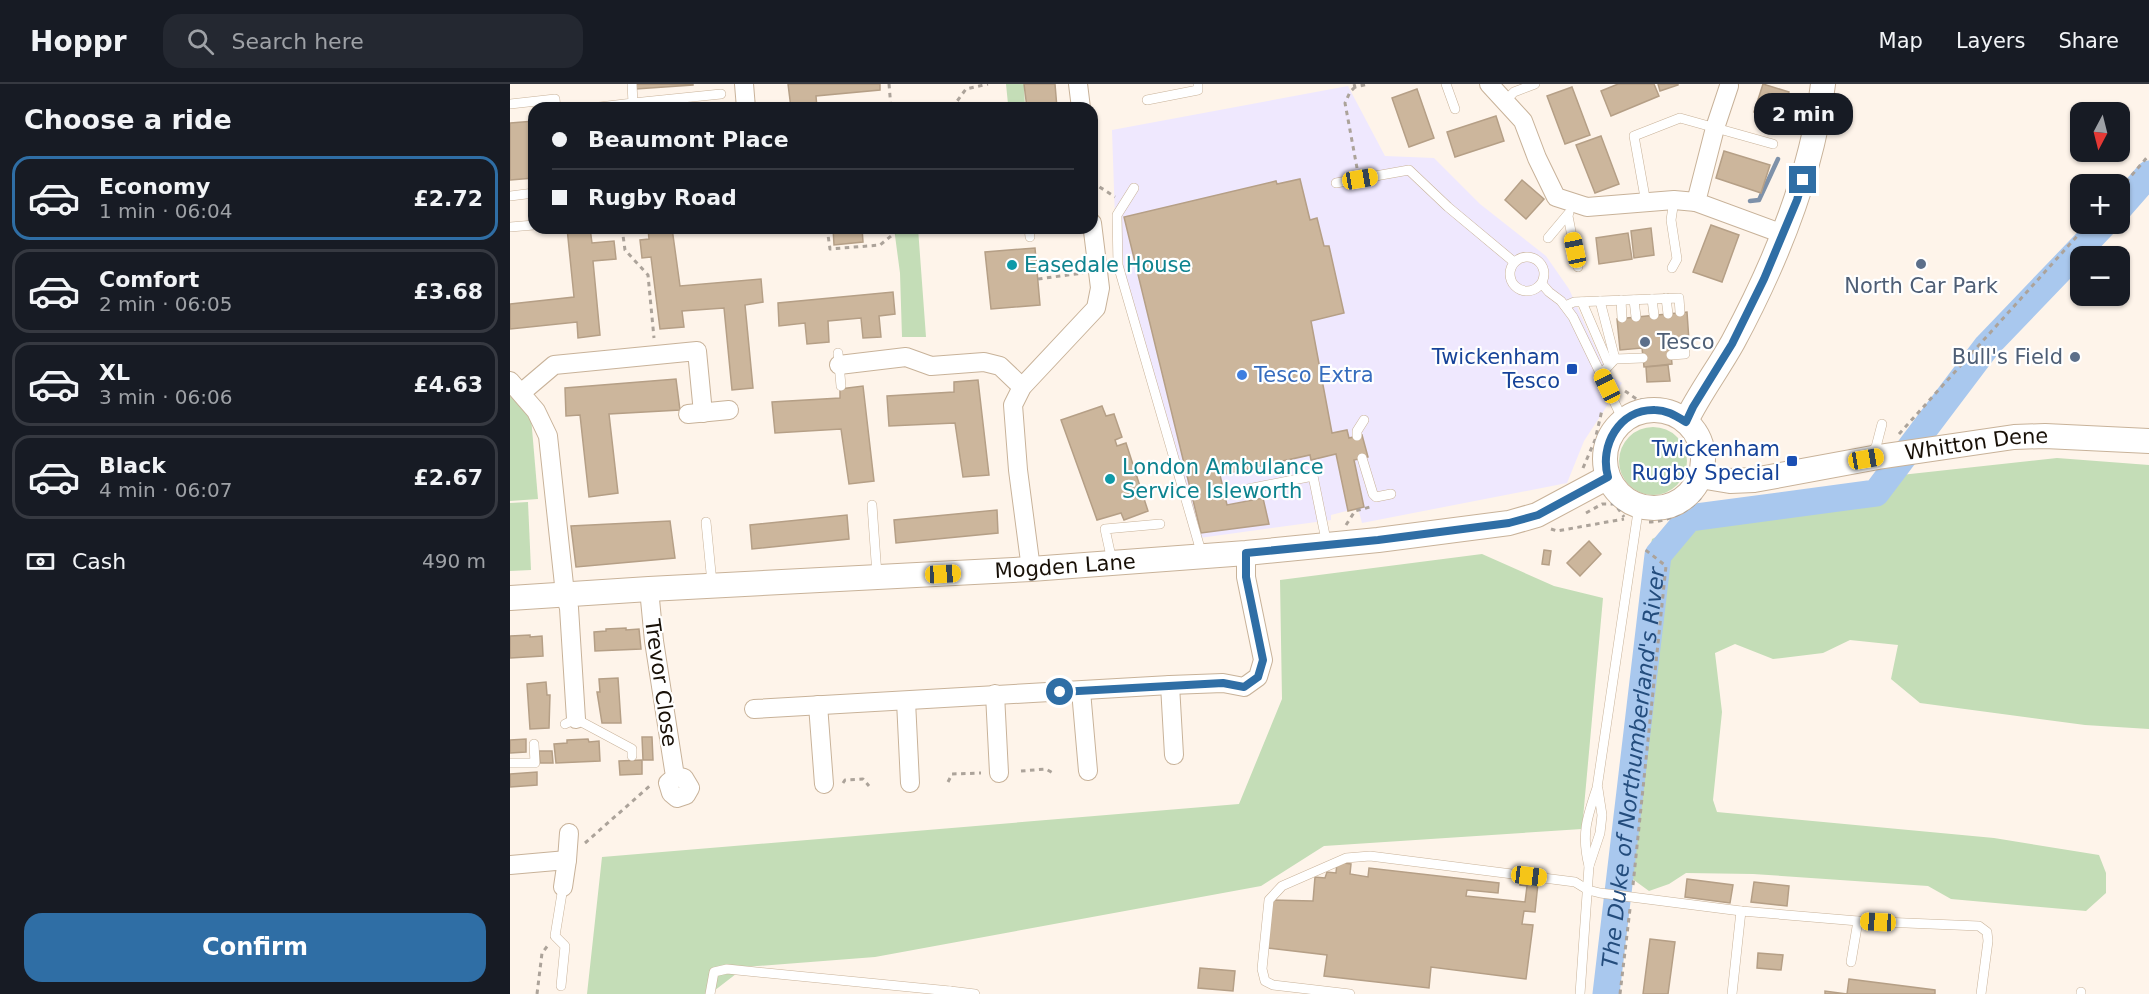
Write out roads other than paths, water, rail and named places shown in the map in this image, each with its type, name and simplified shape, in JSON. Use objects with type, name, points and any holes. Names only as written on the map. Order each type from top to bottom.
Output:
[{"type":"street","points":[[744,84],[746,102]]},
{"type":"street","points":[[1078,84],[1080,102]]},
{"type":"street","points":[[1489,84],[1523,121],[1556,197],[1571,209],[1674,200],[1696,202],[1783,234]]},
{"type":"street","points":[[1690,415],[1655,410],[1613,415],[1613,432],[1607,446],[1605,461],[1608,477],[1616,489],[1628,500],[1632,512],[1670,504],[1683,498],[1709,470],[1703,461],[1702,446],[1690,415],[1732,344],[1797,200],[1824,84]]},
{"type":"street","points":[[1696,202],[1715,128],[1730,85]]},
{"type":"street","points":[[1031,569],[1018,470],[1013,405],[1023,387],[1096,308],[1100,288],[1093,234]]},
{"type":"street","points":[[571,722],[569,608],[565,594],[548,436],[536,411],[516,387],[554,365],[697,351],[695,413],[729,410]]},
{"type":"street","points":[[838,359],[906,357],[931,366],[984,362],[1000,366],[1023,387]]},
{"type":"street","name":"Whitton Dene","points":[[1709,470],[1730,481],[1754,480],[1872,458],[2014,437],[2045,436],[2149,441]]},
{"type":"street","name":"Mogden Lane","points":[[510,598],[1031,569],[1246,553],[1325,537],[1509,523],[1538,515],[1608,477]]},
{"type":"street","points":[[754,709],[1223,683],[1244,687],[1258,677],[1263,660],[1246,577],[1246,553]]},
{"type":"street","name":"Trevor Close","points":[[649,589],[654,641],[675,773]]},
{"type":"street","points":[[1170,686],[1174,755]]},
{"type":"street","points":[[1081,691],[1088,771]]},
{"type":"street","points":[[995,694],[999,772]]},
{"type":"street","points":[[906,701],[910,783]]},
{"type":"street","points":[[818,705],[824,784]]},
{"type":"street","points":[[564,887],[569,833]]},
{"type":"street","points":[[510,865],[567,860]]},
{"type":"lane","points":[[632,84],[633,102]]},
{"type":"lane","points":[[1147,100],[1198,90],[1198,84]]},
{"type":"lane","points":[[1446,84],[1455,109]]},
{"type":"lane","points":[[1505,100],[1514,92],[1535,84]]},
{"type":"lane","points":[[643,102],[721,94]]},
{"type":"lane","points":[[510,104],[555,99],[555,102]]},
{"type":"lane","points":[[1646,202],[1634,136],[1680,118],[1773,144]]},
{"type":"lane","points":[[1336,183],[1409,170],[1448,207],[1514,262]]},
{"type":"lane","points":[[1134,188],[1117,214],[1118,265],[1203,556]]},
{"type":"lane","points":[[510,196],[528,194]]},
{"type":"lane","points":[[1672,268],[1677,259],[1671,220],[1674,200]]},
{"type":"lane","points":[[1548,238],[1571,209]]},
{"type":"lane","points":[[1571,209],[1578,267]]},
{"type":"lane","points":[[510,227],[528,226]]},
{"type":"lane","points":[[1528,256],[1537,259],[1543,266],[1545,275],[1542,284],[1535,290],[1526,292],[1517,289],[1512,283],[1509,271],[1514,262],[1528,256]]},
{"type":"lane","points":[[1542,284],[1573,316],[1601,374],[1613,415]]},
{"type":"lane","points":[[1666,298],[1668,314]]},
{"type":"lane","points":[[1565,306],[1574,302],[1679,298],[1680,312]]},
{"type":"lane","points":[[1652,299],[1654,315]]},
{"type":"lane","points":[[1621,300],[1622,318]]},
{"type":"lane","points":[[1634,300],[1636,317]]},
{"type":"lane","points":[[1600,301],[1612,362]]},
{"type":"lane","points":[[1582,302],[1612,362]]},
{"type":"lane","points":[[1673,355],[1685,354],[1678,342]]},
{"type":"lane","points":[[1601,374],[1612,362],[1626,354],[1640,355]]},
{"type":"lane","points":[[838,359],[841,386]]},
{"type":"lane","points":[[1358,436],[1357,431],[1364,420]]},
{"type":"lane","points":[[1872,458],[1882,424]]},
{"type":"lane","points":[[1362,458],[1373,494],[1377,497],[1391,494]]},
{"type":"lane","points":[[1244,490],[1313,476],[1325,537]]},
{"type":"lane","points":[[872,505],[877,577]]},
{"type":"lane","points":[[1589,866],[1584,847],[1586,821],[1597,788],[1632,512]]},
{"type":"lane","points":[[705,522],[712,586]]},
{"type":"lane","points":[[1113,563],[1105,529],[1160,524]]},
{"type":"lane","points":[[571,722],[632,749],[632,756]]},
{"type":"lane","points":[[510,763],[535,763],[534,744]]},
{"type":"lane","points":[[1580,994],[1589,866],[1600,833],[1602,814],[1597,788]]},
{"type":"lane","points":[[1350,994],[1273,985],[1265,981],[1262,969],[1269,900],[1282,886],[1346,858],[1370,856],[1575,882],[1588,890],[1600,893],[1741,911],[1858,921],[1979,926],[1987,932],[1988,941],[1981,994]]},
{"type":"lane","points":[[561,986],[565,946],[555,936],[564,887]]},
{"type":"lane","points":[[1732,994],[1741,911]]},
{"type":"lane","points":[[1851,962],[1858,921]]},
{"type":"lane","points":[[710,994],[714,972],[727,969],[975,994]]},
{"type":"waterway","points":[[1750,201],[1759,200],[1778,159]]},
{"type":"waterway","name":"The Duke of Northumberland's River","points":[[2130,196],[2149,174]]},
{"type":"waterway","name":"The Duke of Northumberland's River","points":[[1606,994],[1658,555],[1689,518],[1876,493],[1987,346],[2094,234]]},
{"type":"place","name":"North Car Park","points":[[1921,264]]},
{"type":"place","name":"Easedale House","points":[[1012,265]]},
{"type":"place","name":"Tesco","points":[[1645,342]]},
{"type":"place","name":"Bull's Field","points":[[2075,357]]},
{"type":"place","name":"Twickenham Tesco","points":[[1572,369]]},
{"type":"place","name":"Tesco Extra","points":[[1242,375]]},
{"type":"place","name":"Twickenham Rugby Special","points":[[1792,461]]},
{"type":"place","name":"London Ambulance Service Isleworth","points":[[1110,479]]}]
